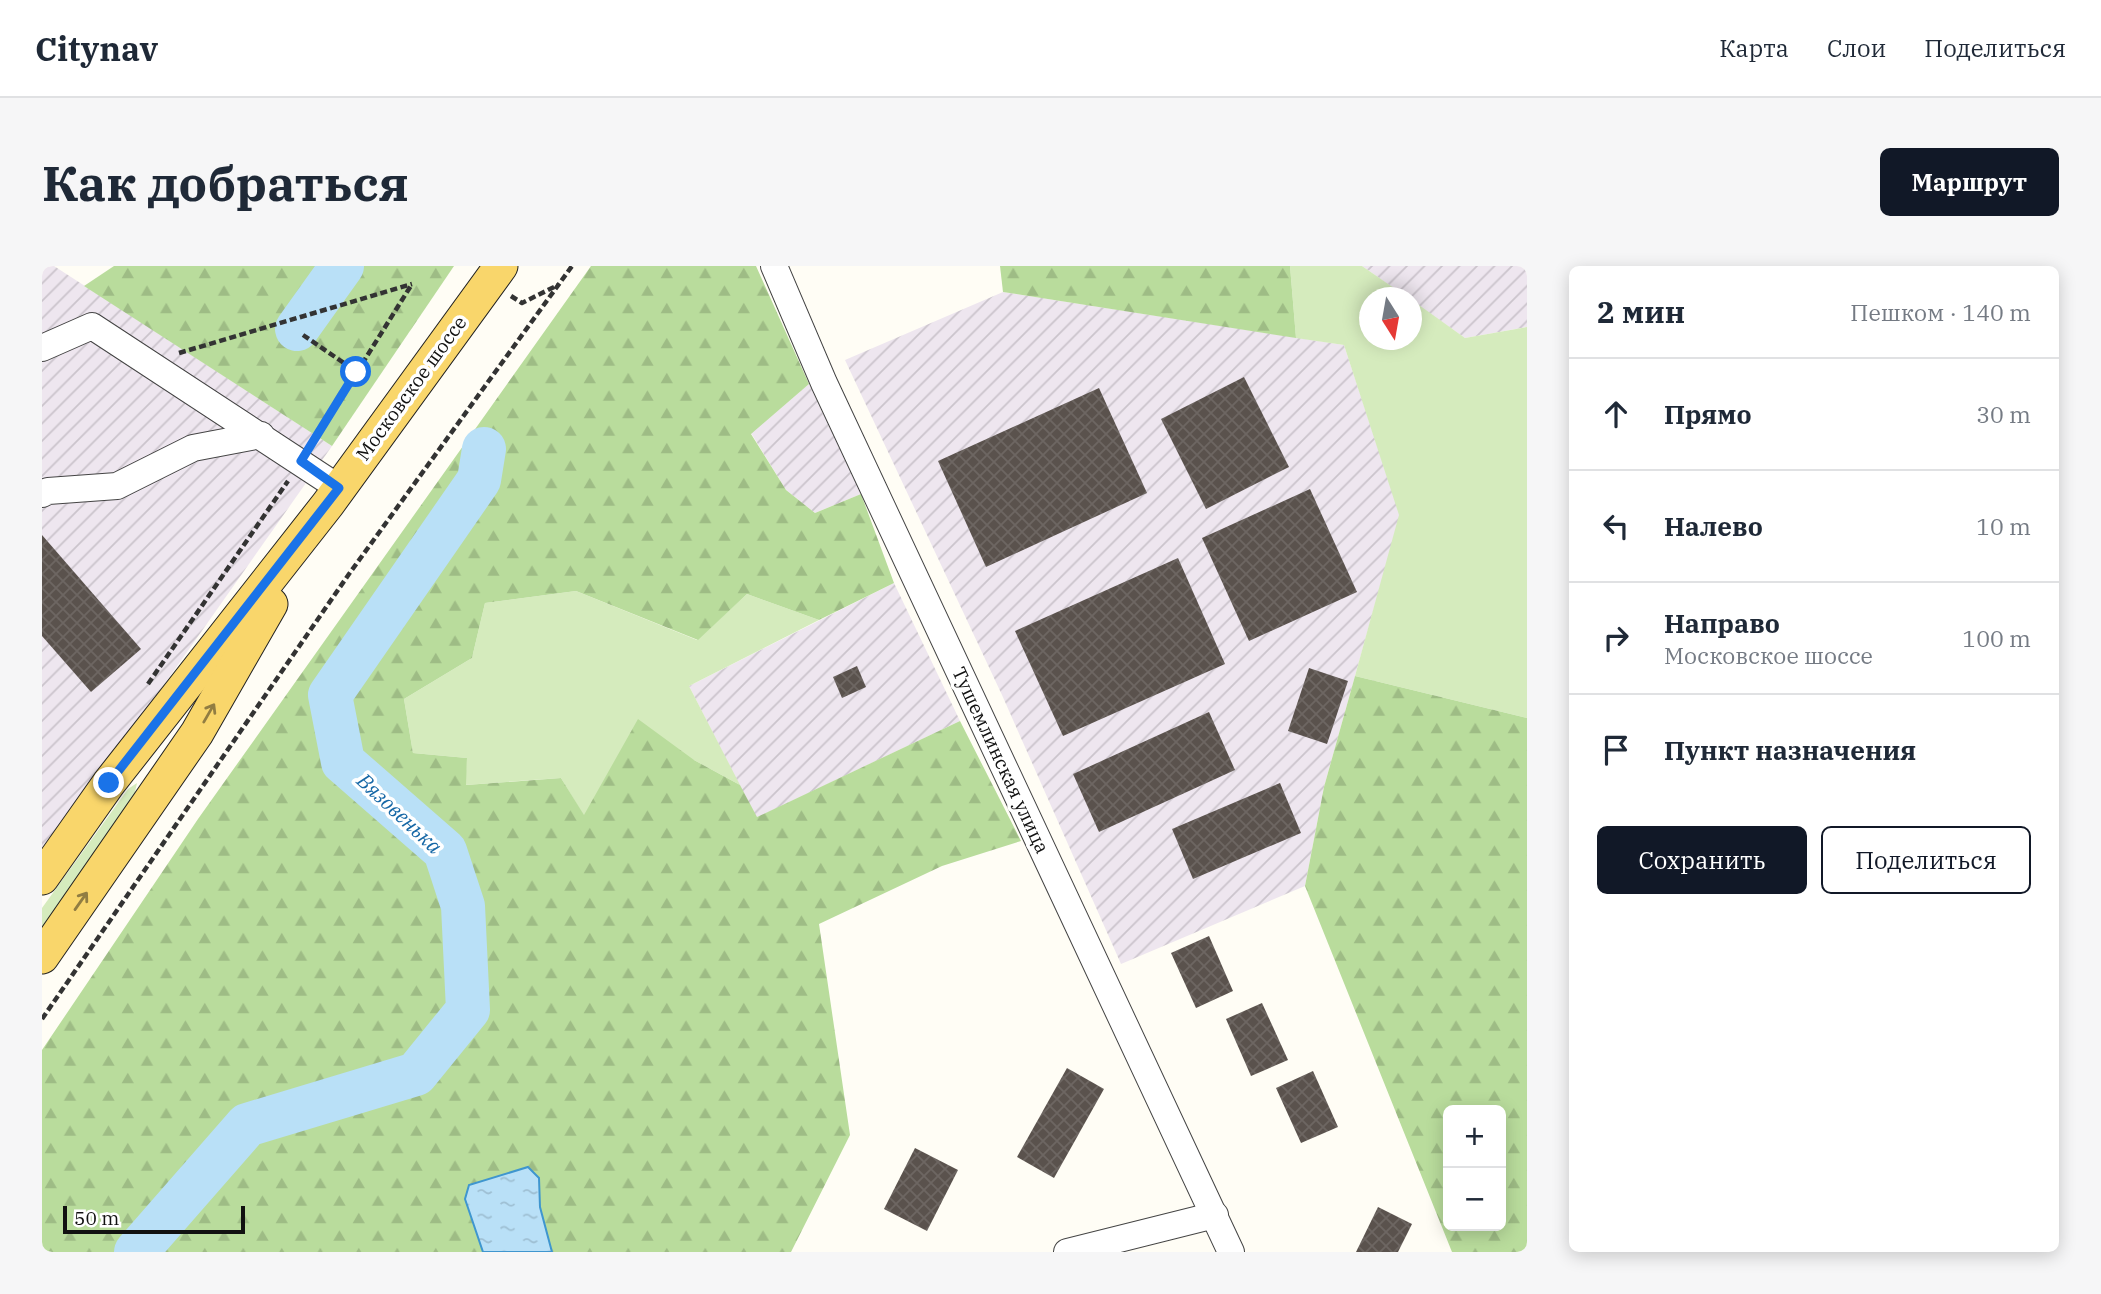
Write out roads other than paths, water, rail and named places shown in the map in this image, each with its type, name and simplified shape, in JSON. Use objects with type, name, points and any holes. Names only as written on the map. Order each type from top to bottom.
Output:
[{"type":"main road","name":"Московское шоссе","points":[[42,878],[109,783],[333,496],[500,266]]},
{"type":"main road","points":[[42,957],[197,733],[333,496]]},
{"type":"street","name":"Тушемлинская улица","points":[[774,266],[824,383],[1231,1252]]},
{"type":"street","points":[[42,348],[92,326],[301,461],[333,496]]},
{"type":"street","points":[[42,494],[48,491],[117,486],[194,448],[261,435]]},
{"type":"street","points":[[1067,1252],[1215,1215]]},
{"type":"water","points":[[528,1167],[539,1178],[540,1207],[552,1252],[483,1252],[465,1199],[469,1185]]},
{"type":"waterway","name":"Вязовенька","points":[[297,329],[342,266]]},
{"type":"waterway","name":"Вязовенька","points":[[136,1252],[247,1125],[416,1074],[468,1010],[463,906],[445,851],[343,762],[330,695],[479,480],[484,449]]}]
